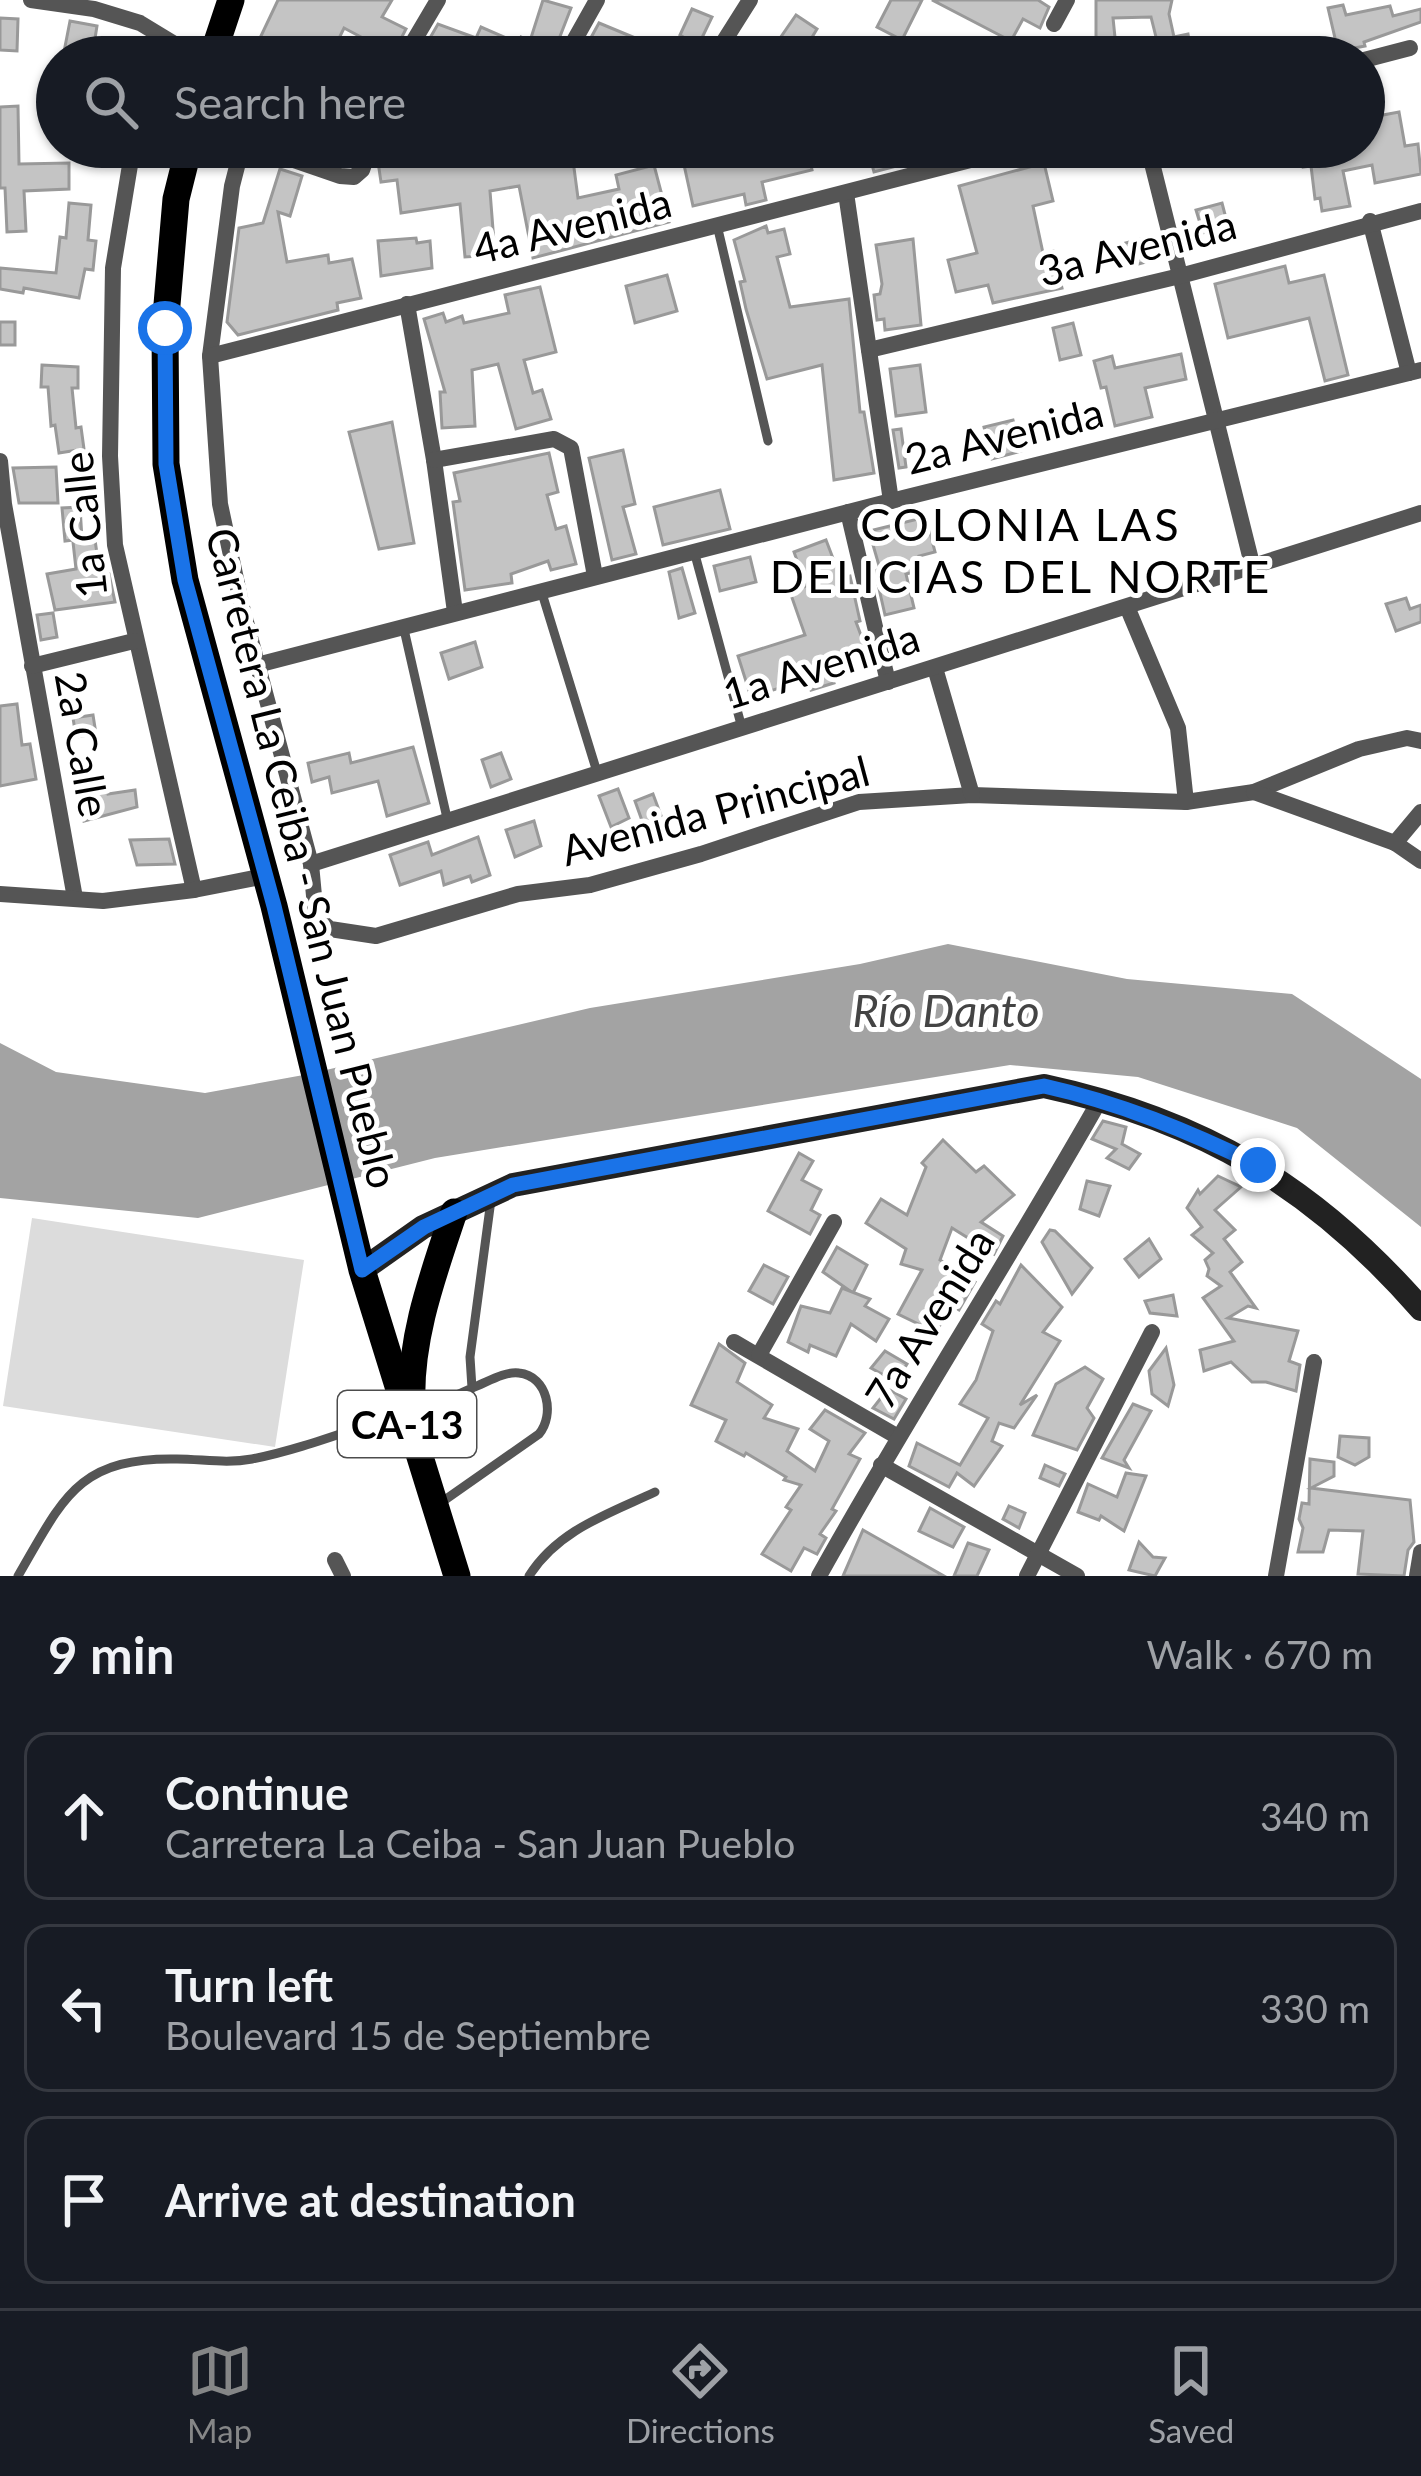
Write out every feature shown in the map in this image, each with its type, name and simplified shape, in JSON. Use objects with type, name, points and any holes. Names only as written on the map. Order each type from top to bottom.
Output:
[{"type":"main road","points":[[219,36],[231,0]]},
{"type":"main road","name":"Carretera La Ceiba - San Juan Pueblo","points":[[184,168],[176,199],[165,328],[166,464],[185,580],[274,906],[358,1256],[457,1576]]},
{"type":"main road","points":[[408,1413],[411,1368],[431,1280],[454,1212]]},
{"type":"street","points":[[31,0],[94,9],[140,22],[163,36]]},
{"type":"street","points":[[417,36],[438,0]]},
{"type":"street","points":[[577,36],[597,0]]},
{"type":"street","points":[[727,36],[750,0]]},
{"type":"street","points":[[1054,24],[1067,0]]},
{"type":"street","points":[[1385,55],[1410,48]]},
{"type":"street","name":"1a Calle","points":[[130,168],[113,268],[110,456],[115,545],[194,890]]},
{"type":"street","points":[[237,168],[210,356],[220,504],[311,864]]},
{"type":"street","points":[[317,168],[354,177],[363,168]]},
{"type":"street","name":"4a Avenida","points":[[210,356],[941,168]]},
{"type":"street","points":[[1153,168],[1252,568]]},
{"type":"street","points":[[846,193],[891,501]]},
{"type":"street","name":"3a Avenida","points":[[869,350],[1180,276],[1370,221],[1421,211]]},
{"type":"street","points":[[1370,221],[1415,371]]},
{"type":"street","points":[[407,304],[455,612]]},
{"type":"street","name":"2a Avenida","points":[[257,664],[1415,371]]},
{"type":"street","points":[[434,460],[554,440],[572,448],[596,576]]},
{"type":"street","name":"2a Calle","points":[[0,461],[2,504],[75,898]]},
{"type":"street","points":[[848,512],[888,682]]},
{"type":"street","name":"1a Avenida","points":[[311,864],[1421,513]]},
{"type":"street","points":[[1128,609],[1178,728],[1186,802]]},
{"type":"street","points":[[32,666],[134,641]]},
{"type":"street","points":[[934,668],[971,795]]},
{"type":"street","name":"Avenida Principal","points":[[311,864],[316,917],[330,929],[376,936],[518,894],[590,884],[701,854],[859,802],[971,795],[1186,802],[1254,792],[1359,749],[1407,738],[1421,741]]},
{"type":"street","points":[[1254,792],[1395,843],[1421,861]]},
{"type":"street","points":[[1395,843],[1421,812]]},
{"type":"street","points":[[0,894],[103,902],[266,876]]},
{"type":"street","points":[[358,1256],[513,1185],[1044,1086],[1101,1098],[1258,1165],[1343,1230],[1421,1309]]},
{"type":"street","name":"7a Avenida","points":[[819,1576],[1101,1098]]},
{"type":"street","points":[[759,1355],[833,1222]]},
{"type":"street","points":[[1028,1576],[1152,1332]]},
{"type":"street","points":[[734,1342],[898,1437]]},
{"type":"street","points":[[1276,1576],[1314,1362]]},
{"type":"street","points":[[881,1465],[1077,1576]]},
{"type":"street","points":[[1417,1576],[1421,1552]]},
{"type":"lane","points":[[717,225],[768,441]]},
{"type":"lane","points":[[694,551],[742,728]]},
{"type":"lane","points":[[542,590],[597,772]]},
{"type":"lane","points":[[404,625],[447,818]]},
{"type":"lane","points":[[472,1388],[470,1357],[491,1195]]},
{"type":"lane","points":[[18,1576],[60,1503],[90,1476],[123,1462],[255,1459],[408,1413],[513,1372],[538,1382],[550,1413],[548,1424],[434,1508]]},
{"type":"lane","points":[[529,1576],[554,1545],[579,1528],[655,1492]]},
{"type":"shaded area","points":[[32,1218],[304,1260],[275,1447],[3,1406]]},
{"type":"water","name":"Río Danto","points":[[948,944],[1127,979],[1292,994],[1421,1079],[1421,1227],[1297,1128],[1138,1077],[1010,1065],[435,1158],[198,1218],[0,1198],[0,1043],[56,1072],[205,1093],[309,1074],[590,1008],[860,964]]},
{"type":"building","points":[[278,0],[392,0],[382,17],[406,29],[402,36],[359,36],[344,28],[340,36],[261,36]]},
{"type":"building","points":[[543,0],[571,8],[560,36],[532,36]]},
{"type":"building","points":[[891,0],[922,0],[904,36],[877,27]]},
{"type":"building","points":[[932,0],[1038,0],[1049,7],[1040,28],[1023,19],[1014,36],[1001,36]]},
{"type":"building","points":[[1096,0],[1172,0],[1169,14],[1174,36],[1156,36],[1151,17],[1113,18],[1115,36],[1096,36]]},
{"type":"building","points":[[1343,5],[1346,15],[1390,6],[1393,16],[1421,9],[1421,22],[1381,36],[1335,36],[1328,8]]},
{"type":"building","points":[[692,9],[712,17],[703,36],[680,35]]},
{"type":"building","points":[[796,15],[817,29],[813,36],[782,36]]},
{"type":"building","points":[[0,18],[18,19],[17,51],[0,50]]},
{"type":"building","points":[[70,21],[97,26],[95,36],[67,36]]},
{"type":"building","points":[[599,23],[630,36],[592,36]]},
{"type":"building","points":[[438,24],[471,36],[431,36]]},
{"type":"building","points":[[481,27],[502,36],[477,36]]},
{"type":"building","points":[[18,106],[19,164],[69,168],[69,189],[24,191],[26,231],[7,232],[5,188],[0,188],[0,107]]},
{"type":"building","points":[[1399,112],[1405,146],[1418,144],[1421,174],[1375,183],[1372,168],[1385,168],[1385,115]]},
{"type":"building","points":[[379,168],[574,168],[578,198],[619,189],[616,175],[655,168],[669,222],[533,258],[519,186],[490,191],[495,255],[465,257],[460,204],[401,213],[397,180],[381,182]]},
{"type":"building","points":[[685,168],[812,168],[762,182],[766,200],[746,205],[744,194],[693,206]]},
{"type":"building","points":[[1026,168],[1045,168],[1053,201],[1033,206],[1043,253],[1053,251],[1062,288],[993,303],[988,285],[956,292],[948,260],[977,253],[959,186]]},
{"type":"building","points":[[1311,168],[1358,168],[1343,171],[1350,206],[1322,211],[1320,198],[1315,199]]},
{"type":"building","points":[[280,169],[302,176],[290,216],[278,212],[287,262],[328,255],[329,263],[352,259],[361,298],[337,303],[338,310],[238,335],[227,322],[239,228],[263,223]]},
{"type":"building","points":[[69,203],[91,205],[88,240],[96,241],[93,270],[85,269],[79,298],[24,288],[23,293],[0,289],[0,268],[56,273]]},
{"type":"building","points":[[1222,203],[1228,226],[1203,233],[1196,210]]},
{"type":"building","points":[[766,226],[768,233],[784,229],[790,254],[777,257],[790,307],[849,299],[860,412],[864,412],[874,473],[834,480],[822,365],[767,379],[746,309],[740,282],[745,281],[734,240]]},
{"type":"building","points":[[416,238],[417,243],[430,241],[432,268],[381,276],[378,241]]},
{"type":"building","points":[[1144,238],[1150,261],[1120,269],[1114,246]]},
{"type":"building","points":[[913,239],[921,325],[885,330],[884,319],[877,320],[874,295],[880,294],[882,284],[876,245]]},
{"type":"building","points":[[1285,266],[1289,283],[1324,275],[1348,375],[1325,381],[1309,318],[1228,338],[1215,284]]},
{"type":"building","points":[[667,275],[677,311],[635,323],[626,286]]},
{"type":"building","points":[[540,287],[556,352],[524,360],[533,393],[542,390],[551,419],[516,429],[498,364],[472,370],[475,426],[442,428],[440,392],[445,392],[424,319],[443,313],[446,322],[462,316],[464,323],[509,313],[505,295]]},
{"type":"building","points":[[0,322],[15,322],[15,345],[0,345]]},
{"type":"building","points":[[1073,323],[1081,355],[1060,360],[1053,328]]},
{"type":"building","points":[[1181,354],[1186,379],[1145,388],[1152,417],[1115,426],[1094,361],[1112,356],[1115,368]]},
{"type":"building","points":[[42,365],[78,367],[78,388],[72,388],[76,428],[81,427],[84,449],[59,453],[48,387],[41,387]]},
{"type":"building","points":[[920,365],[926,412],[896,416],[890,369]]},
{"type":"building","points":[[1013,420],[1021,451],[992,459],[984,427]]},
{"type":"building","points":[[392,422],[414,543],[379,549],[349,432]]},
{"type":"building","points":[[901,429],[906,467],[899,468],[893,430]]},
{"type":"building","points":[[623,450],[635,504],[623,507],[636,554],[612,560],[589,458]]},
{"type":"building","points":[[549,453],[558,492],[547,495],[556,529],[566,526],[576,564],[551,570],[548,561],[511,574],[512,583],[465,590],[453,502],[460,501],[454,473]]},
{"type":"building","points":[[56,467],[58,503],[19,503],[13,468]]},
{"type":"building","points":[[720,490],[730,529],[663,545],[654,507]]},
{"type":"building","points":[[80,507],[82,539],[65,541],[62,508]]},
{"type":"building","points":[[926,517],[935,552],[919,556],[922,570],[906,574],[914,608],[885,615],[875,571],[880,569],[869,531]]},
{"type":"building","points":[[95,540],[100,574],[109,574],[115,602],[55,610],[47,574],[76,569],[73,542]]},
{"type":"building","points":[[826,540],[839,574],[850,576],[860,621],[856,622],[865,646],[827,660],[834,683],[811,690],[808,679],[751,697],[738,656],[805,635],[790,592],[806,586],[794,552]]},
{"type":"building","points":[[750,557],[756,582],[720,591],[714,566]]},
{"type":"building","points":[[682,568],[695,613],[679,618],[669,572]]},
{"type":"building","points":[[1406,598],[1410,609],[1421,605],[1421,622],[1396,631],[1386,604]]},
{"type":"building","points":[[53,613],[57,637],[41,640],[37,615]]},
{"type":"building","points":[[475,642],[482,667],[449,679],[441,653]]},
{"type":"building","points":[[17,704],[22,745],[30,744],[36,779],[0,786],[0,706]]},
{"type":"building","points":[[93,715],[96,734],[76,737],[73,718]]},
{"type":"building","points":[[413,747],[429,803],[387,816],[378,781],[332,793],[329,777],[312,782],[308,763],[349,753],[351,763]]},
{"type":"building","points":[[501,753],[511,779],[491,787],[482,760]]},
{"type":"building","points":[[104,774],[108,794],[135,790],[137,807],[84,821],[79,782]]},
{"type":"building","points":[[618,789],[629,818],[611,827],[599,796]]},
{"type":"building","points":[[653,794],[663,821],[645,829],[635,801]]},
{"type":"building","points":[[534,821],[541,846],[515,857],[506,830]]},
{"type":"building","points":[[478,837],[490,875],[444,885],[441,871],[400,885],[390,855],[428,842],[432,855]]},
{"type":"building","points":[[169,839],[175,864],[137,865],[130,840]]},
{"type":"building","points":[[1103,1121],[1126,1127],[1122,1144],[1140,1154],[1129,1169],[1107,1158],[1116,1149],[1092,1139]]},
{"type":"building","points":[[943,1140],[976,1172],[984,1166],[1014,1195],[981,1222],[1003,1236],[994,1254],[952,1228],[940,1260],[975,1282],[959,1310],[948,1303],[937,1333],[898,1314],[922,1270],[901,1264],[906,1249],[866,1223],[881,1199],[907,1215],[926,1167],[922,1163]]},
{"type":"building","points":[[799,1153],[813,1161],[802,1180],[821,1190],[811,1210],[820,1215],[810,1234],[768,1211]]},
{"type":"building","points":[[1218,1176],[1241,1187],[1215,1210],[1235,1230],[1224,1239],[1242,1262],[1230,1272],[1256,1308],[1248,1306],[1228,1318],[1298,1331],[1289,1361],[1300,1365],[1296,1391],[1252,1382],[1231,1362],[1204,1371],[1200,1350],[1234,1341],[1203,1298],[1221,1286],[1207,1276],[1205,1260],[1213,1253],[1192,1235],[1202,1227],[1187,1208],[1198,1190],[1200,1194]]},
{"type":"building","points":[[1087,1181],[1110,1186],[1099,1216],[1080,1209]]},
{"type":"building","points":[[1050,1230],[1092,1268],[1072,1294],[1042,1242]]},
{"type":"building","points":[[1149,1239],[1161,1259],[1139,1277],[1125,1259]]},
{"type":"building","points":[[837,1247],[867,1265],[853,1293],[823,1272]]},
{"type":"building","points":[[764,1265],[788,1277],[773,1304],[749,1291]]},
{"type":"building","points":[[1021,1265],[1062,1307],[1043,1332],[1060,1341],[1020,1405],[1037,1395],[1014,1428],[999,1423],[992,1441],[1002,1446],[974,1486],[957,1473],[949,1487],[909,1466],[917,1443],[960,1465],[988,1418],[960,1404],[976,1380],[993,1331],[982,1324],[996,1301],[1000,1304]]},
{"type":"building","points":[[842,1288],[870,1299],[865,1306],[889,1319],[876,1341],[851,1324],[836,1356],[810,1345],[808,1352],[788,1342],[801,1306],[830,1313]]},
{"type":"building","points":[[1173,1295],[1177,1316],[1150,1313],[1145,1301]]},
{"type":"building","points":[[719,1344],[745,1363],[737,1382],[772,1405],[764,1418],[798,1429],[787,1451],[815,1471],[829,1441],[810,1429],[825,1410],[865,1433],[849,1454],[860,1459],[820,1534],[826,1538],[817,1554],[804,1548],[791,1571],[762,1554],[801,1485],[716,1441],[726,1420],[691,1405]]},
{"type":"building","points":[[1166,1348],[1174,1385],[1168,1406],[1152,1394],[1149,1371]]},
{"type":"building","points":[[885,1351],[907,1364],[896,1382],[871,1368]]},
{"type":"building","points":[[1085,1367],[1103,1379],[1087,1408],[1094,1418],[1077,1450],[1033,1435],[1056,1384]]},
{"type":"building","points":[[888,1389],[906,1399],[894,1419],[873,1408]]},
{"type":"building","points":[[1133,1404],[1151,1411],[1124,1460],[1129,1468],[1102,1458]]},
{"type":"building","points":[[1340,1436],[1369,1438],[1369,1457],[1355,1465],[1338,1457]]},
{"type":"building","points":[[1310,1459],[1334,1462],[1334,1476],[1311,1488],[1410,1500],[1414,1542],[1404,1576],[1358,1574],[1363,1531],[1329,1530],[1323,1552],[1298,1552],[1302,1503],[1309,1504]]},
{"type":"building","points":[[1045,1465],[1065,1474],[1059,1486],[1040,1478]]},
{"type":"building","points":[[1126,1473],[1146,1476],[1124,1531],[1101,1516],[1099,1520],[1078,1512],[1088,1484],[1117,1497]]},
{"type":"building","points":[[1009,1506],[1025,1513],[1019,1528],[1003,1519]]},
{"type":"building","points":[[930,1508],[964,1527],[953,1547],[919,1531]]},
{"type":"building","points":[[863,1530],[944,1576],[843,1576]]},
{"type":"building","points":[[1139,1542],[1153,1557],[1165,1558],[1155,1576],[1129,1570]]},
{"type":"building","points":[[968,1543],[989,1550],[977,1576],[954,1576]]},
{"type":"district","name":"COLONIA LAS DELICIAS DEL NORTE","points":[[1021,550]]},
{"type":"route","points":[[165,328],[166,464],[185,580],[274,906],[362,1270],[424,1227],[513,1185],[1044,1086],[1101,1098],[1258,1165]]}]
